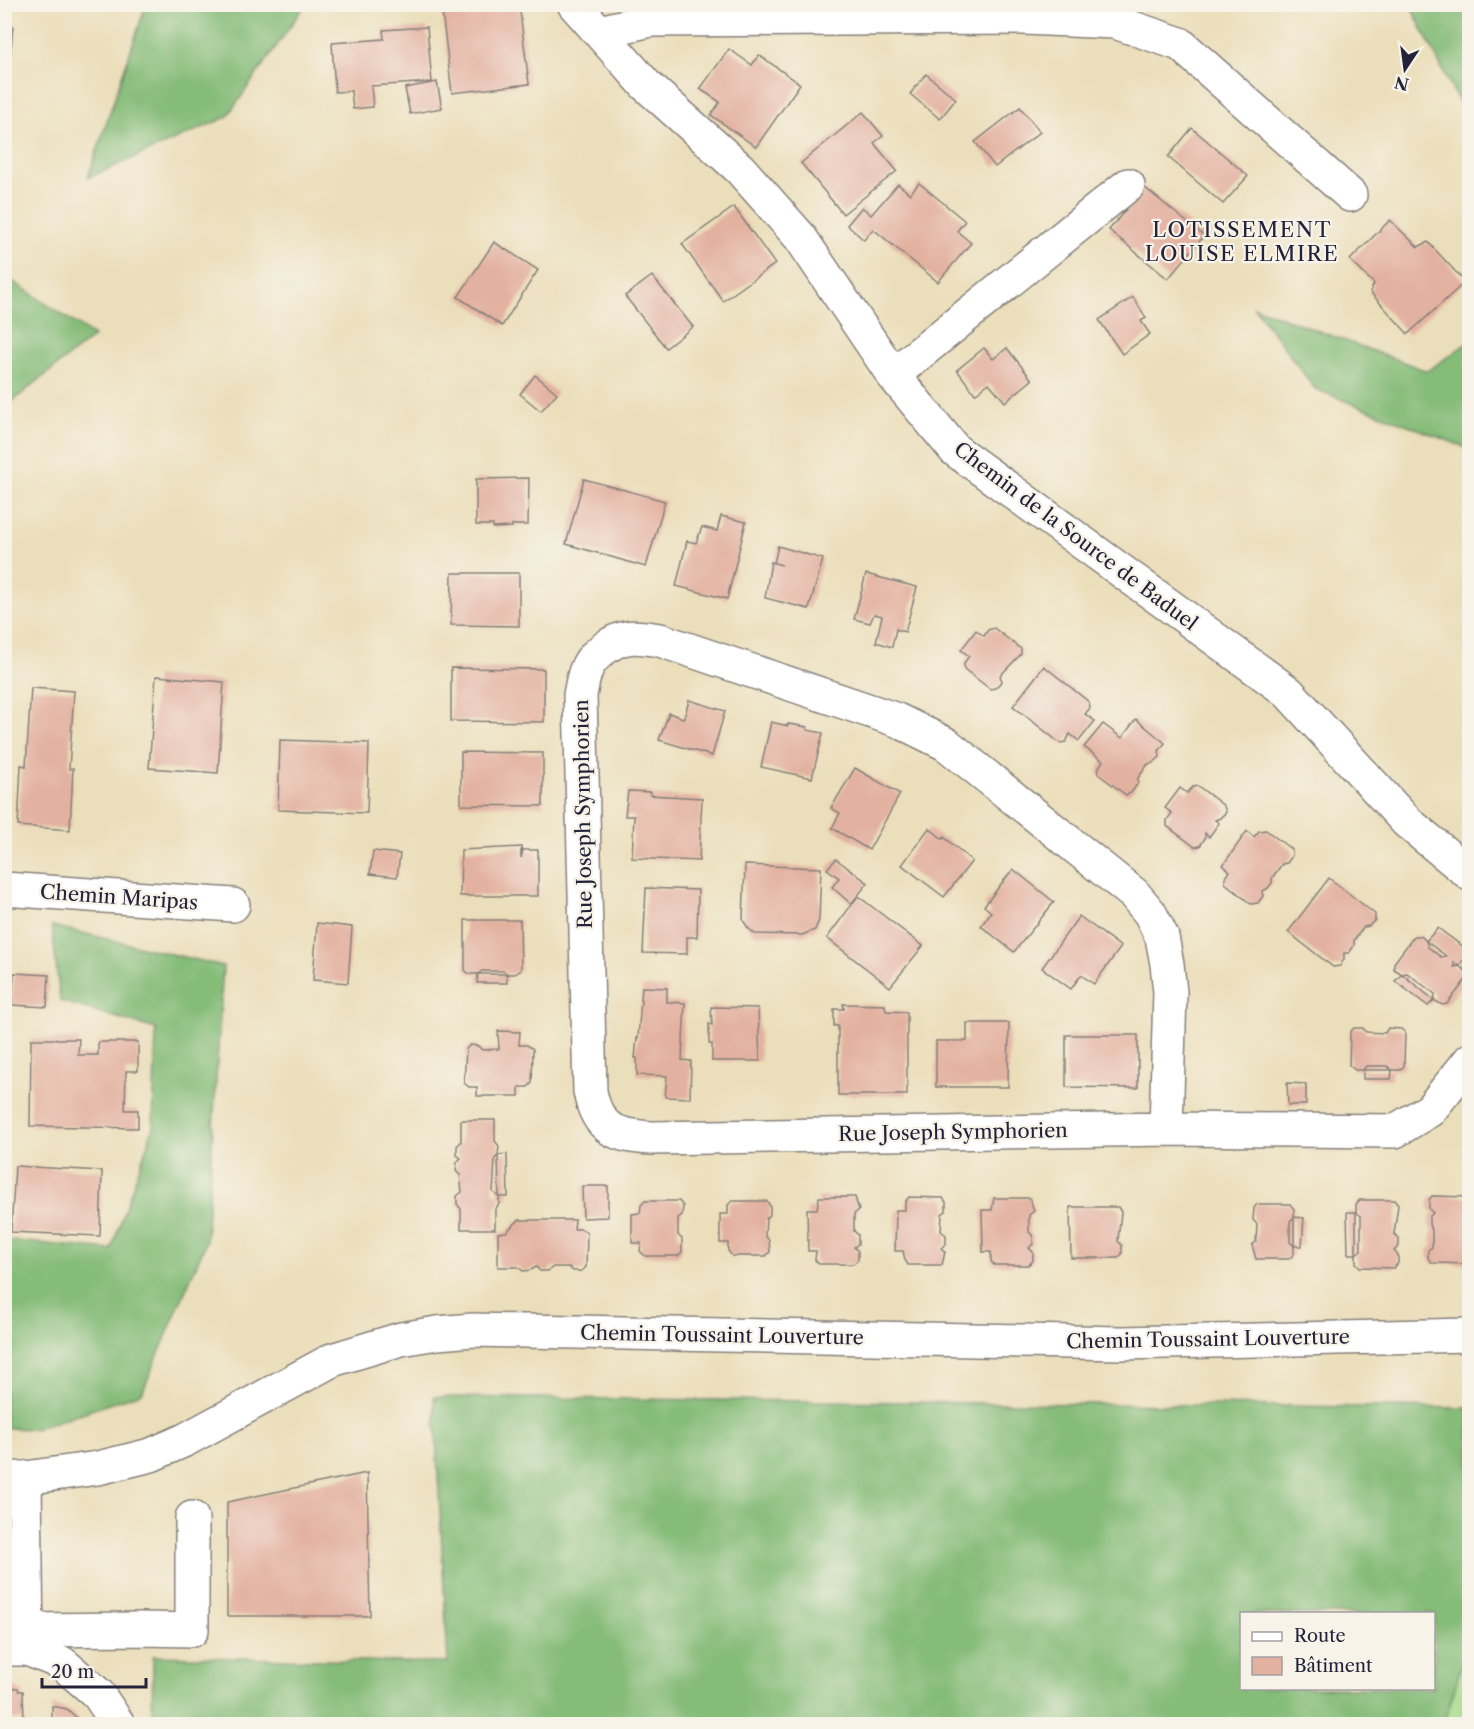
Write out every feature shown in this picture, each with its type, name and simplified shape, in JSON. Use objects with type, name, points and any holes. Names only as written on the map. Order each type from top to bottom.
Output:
[{"type":"street","name":"Chemin de la Source de Baduel","points":[[574,4],[646,85],[740,169],[800,237],[893,375],[955,450],[1288,692],[1407,822],[1470,873]]},
{"type":"street","points":[[599,32],[651,20],[928,11],[1115,22],[1180,44],[1350,195]]},
{"type":"street","points":[[893,375],[1128,185]]},
{"type":"street","name":"Rue Joseph Symphorien","points":[[1166,1129],[1170,992],[1167,964],[1162,937],[1150,913],[1134,894],[946,744],[897,720],[660,640],[639,636],[623,638],[610,643],[591,660],[586,669],[580,695],[590,1091],[592,1105],[600,1121],[612,1130],[634,1137],[1166,1129],[1395,1131],[1430,1110],[1470,1060]]},
{"type":"street","name":"Chemin Maripas","points":[[4,889],[233,905]]},
{"type":"street","name":"Chemin Toussaint Louverture","points":[[15,1478],[98,1468],[151,1455],[185,1440],[332,1360],[401,1339],[437,1333],[485,1330],[1122,1343],[1470,1335]]},
{"type":"street","points":[[15,1478],[19,1642]]},
{"type":"street","points":[[19,1642],[142,1629],[192,1630],[192,1518]]},
{"type":"street","points":[[19,1642],[62,1664],[98,1694],[118,1725]]},
{"type":"green space","points":[[146,5],[305,5],[227,117],[88,178]]},
{"type":"green space","points":[[1410,5],[1469,5],[1469,122]]},
{"type":"green space","points":[[5,276],[94,336],[5,407]]},
{"type":"green space","points":[[1254,307],[1427,371],[1469,342],[1469,452],[1467,448],[1315,389]]},
{"type":"green space","points":[[52,926],[223,966],[206,1242],[142,1393],[34,1429],[5,1428],[5,1240],[111,1250],[153,1128],[156,1029],[60,1001]]},
{"type":"green space","points":[[434,1397],[1469,1408],[1469,1639],[1444,1724],[152,1724],[153,1656],[448,1663]]},
{"type":"green space","points":[[1469,1639],[1469,1724],[1444,1724]]},
{"type":"building","points":[[441,4],[519,4],[529,84],[452,93]]},
{"type":"building","points":[[4,25],[13,26],[8,84],[4,84]]},
{"type":"building","points":[[427,27],[432,82],[371,86],[373,107],[353,109],[351,91],[335,92],[332,43],[384,39],[383,30]]},
{"type":"building","points":[[729,49],[752,65],[759,55],[800,84],[756,147],[711,115],[720,102],[700,89]]},
{"type":"building","points":[[926,74],[956,99],[940,119],[910,94]]},
{"type":"building","points":[[437,82],[442,108],[410,114],[405,88]]},
{"type":"building","points":[[1020,107],[1040,132],[995,167],[975,142]]},
{"type":"building","points":[[863,112],[883,136],[874,143],[897,171],[843,214],[801,163]]},
{"type":"building","points":[[1192,128],[1248,176],[1223,204],[1168,157]]},
{"type":"building","points":[[919,183],[965,221],[957,231],[971,243],[938,282],[873,229],[864,240],[847,225],[862,207],[871,215],[898,184],[910,194]]},
{"type":"building","points":[[1144,187],[1204,236],[1168,279],[1109,230]]},
{"type":"building","points":[[734,207],[775,264],[723,301],[682,244]]},
{"type":"building","points":[[1390,220],[1418,247],[1428,242],[1465,282],[1408,334],[1370,292],[1374,284],[1350,260]]},
{"type":"building","points":[[494,242],[538,270],[502,326],[458,297]]},
{"type":"building","points":[[652,276],[693,327],[666,348],[625,296]]},
{"type":"building","points":[[1133,297],[1146,318],[1141,321],[1150,334],[1122,354],[1099,320]]},
{"type":"building","points":[[984,348],[993,359],[1007,348],[1032,380],[1005,402],[989,383],[975,394],[957,370]]},
{"type":"building","points":[[535,375],[557,393],[541,411],[520,394]]},
{"type":"building","points":[[529,478],[528,525],[493,528],[493,525],[476,525],[476,479]]},
{"type":"building","points":[[584,479],[665,501],[646,567],[566,544]]},
{"type":"building","points":[[721,516],[746,522],[727,599],[676,586],[687,541],[696,543],[702,527],[717,531]]},
{"type":"building","points":[[778,546],[823,559],[809,609],[765,598],[771,562],[774,563]]},
{"type":"building","points":[[452,573],[519,573],[519,626],[451,625]]},
{"type":"building","points":[[866,574],[917,587],[905,632],[896,629],[892,647],[876,642],[882,616],[874,614],[870,623],[854,619]]},
{"type":"building","points":[[994,628],[1021,649],[1021,654],[1000,676],[1002,681],[995,688],[990,689],[964,669],[964,663],[969,656],[961,650],[976,630],[984,636],[988,630]]},
{"type":"building","points":[[1044,666],[1089,702],[1090,708],[1085,714],[1095,721],[1079,741],[1070,734],[1066,742],[1060,743],[1013,706]]},
{"type":"building","points":[[451,668],[544,669],[544,722],[451,721]]},
{"type":"building","points":[[156,676],[224,682],[218,773],[149,768]]},
{"type":"building","points":[[31,688],[74,691],[69,769],[73,768],[70,830],[18,826],[21,765],[26,766]]},
{"type":"building","points":[[689,700],[725,711],[712,756],[659,740],[669,713],[683,718]]},
{"type":"building","points":[[1136,719],[1165,743],[1159,751],[1160,757],[1148,764],[1131,793],[1126,795],[1098,774],[1103,761],[1084,747],[1103,724],[1122,738]]},
{"type":"building","points":[[771,722],[807,727],[807,730],[823,733],[812,778],[761,767]]},
{"type":"building","points":[[280,740],[369,743],[367,813],[278,810]]},
{"type":"building","points":[[461,752],[543,753],[543,806],[461,805]]},
{"type":"building","points":[[855,768],[900,794],[869,850],[832,828],[840,813],[831,808]]},
{"type":"building","points":[[1198,786],[1224,806],[1226,812],[1215,820],[1219,823],[1209,837],[1205,833],[1200,846],[1195,847],[1167,826],[1167,820],[1172,813],[1165,808],[1180,788],[1187,793],[1193,787]]},
{"type":"building","points":[[628,791],[651,792],[650,795],[702,798],[699,861],[632,858],[634,816],[625,816]]},
{"type":"building","points":[[929,828],[943,839],[944,837],[972,861],[944,897],[902,865]]},
{"type":"building","points":[[1266,830],[1292,850],[1292,856],[1287,863],[1282,864],[1267,889],[1262,891],[1263,896],[1258,903],[1251,904],[1225,883],[1225,877],[1230,871],[1223,865],[1247,831],[1254,837],[1259,831]]},
{"type":"building","points":[[522,847],[523,850],[538,850],[538,896],[460,896],[461,850]]},
{"type":"building","points":[[373,851],[400,854],[397,877],[370,874]]},
{"type":"building","points":[[836,859],[868,883],[851,904],[832,887],[839,878],[827,869]]},
{"type":"building","points":[[745,865],[821,868],[819,920],[815,930],[802,935],[755,934],[748,928],[743,920]]},
{"type":"building","points":[[1013,869],[1054,902],[1014,952],[981,926],[991,912],[984,906]]},
{"type":"building","points":[[1329,878],[1375,914],[1375,920],[1369,926],[1364,927],[1354,940],[1354,946],[1349,953],[1344,953],[1340,966],[1333,967],[1288,932]]},
{"type":"building","points":[[646,888],[698,890],[697,937],[687,937],[687,954],[643,953]]},
{"type":"building","points":[[858,896],[923,946],[890,987],[827,938]]},
{"type":"building","points":[[1079,916],[1121,947],[1094,984],[1081,975],[1071,989],[1042,968]]},
{"type":"building","points":[[465,920],[520,920],[521,970],[515,974],[507,974],[504,971],[482,971],[478,974],[469,974],[465,970]]},
{"type":"building","points":[[317,923],[352,927],[348,983],[313,980]]},
{"type":"building","points":[[1438,928],[1470,952],[1459,966],[1466,971],[1468,977],[1447,1004],[1442,1005],[1434,1000],[1435,994],[1407,973],[1402,974],[1394,969],[1394,963],[1414,936],[1421,936],[1426,941]],"holes":[[[1426,941],[1446,956],[1441,957],[1428,947]]]},
{"type":"building","points":[[14,973],[49,975],[47,1007],[12,1005]]},
{"type":"building","points":[[478,974],[507,974],[507,983],[477,983]]},
{"type":"building","points":[[1402,974],[1434,1000],[1428,1006],[1395,981]]},
{"type":"building","points":[[642,987],[667,988],[667,1002],[685,1003],[682,1060],[691,1061],[690,1098],[665,1097],[667,1076],[637,1075],[637,1058],[635,1058]]},
{"type":"building","points":[[843,1004],[885,1005],[886,1011],[907,1012],[907,1095],[838,1095],[838,1026],[834,1026],[834,1009],[844,1009]]},
{"type":"building","points":[[711,1007],[758,1008],[760,1061],[712,1061],[712,1044],[709,1044],[709,1024],[712,1025]]},
{"type":"building","points":[[967,1023],[1009,1023],[1008,1087],[936,1087],[936,1041],[967,1041]]},
{"type":"building","points":[[1354,1028],[1363,1028],[1366,1032],[1385,1033],[1388,1028],[1401,1029],[1405,1032],[1404,1066],[1400,1070],[1392,1070],[1387,1066],[1366,1066],[1363,1070],[1355,1070],[1349,1065],[1350,1032]]},
{"type":"building","points":[[498,1031],[520,1032],[519,1045],[527,1045],[533,1049],[532,1083],[528,1087],[519,1087],[519,1096],[477,1096],[477,1087],[469,1087],[464,1083],[466,1049],[470,1045],[478,1046],[482,1050],[499,1049]]},
{"type":"building","points":[[1066,1035],[1138,1035],[1138,1088],[1066,1087]]},
{"type":"building","points":[[31,1039],[79,1039],[78,1055],[98,1055],[98,1042],[138,1042],[138,1071],[126,1071],[125,1110],[138,1110],[138,1128],[30,1126]]},
{"type":"building","points":[[1363,1070],[1392,1070],[1391,1079],[1363,1079]]},
{"type":"building","points":[[1287,1083],[1306,1084],[1306,1105],[1288,1105]]},
{"type":"building","points":[[461,1120],[495,1120],[495,1141],[499,1146],[495,1159],[493,1192],[499,1197],[499,1204],[495,1209],[495,1229],[461,1229],[461,1209],[457,1204],[457,1196],[462,1192],[460,1175],[456,1171],[457,1162],[461,1158],[457,1155],[457,1146],[461,1142]]},
{"type":"building","points":[[507,1154],[508,1197],[499,1197],[498,1155]]},
{"type":"building","points":[[15,1166],[102,1171],[100,1236],[11,1232]]},
{"type":"building","points":[[582,1186],[608,1186],[608,1217],[583,1218]]},
{"type":"building","points":[[1432,1196],[1470,1197],[1470,1264],[1432,1263],[1428,1258],[1428,1250],[1432,1247],[1429,1217],[1433,1213],[1429,1209],[1429,1200]]},
{"type":"building","points":[[819,1197],[855,1197],[859,1210],[854,1214],[854,1231],[858,1235],[858,1244],[854,1247],[858,1251],[858,1260],[853,1264],[819,1264],[815,1260],[816,1251],[808,1251],[807,1209],[817,1209]]},
{"type":"building","points":[[909,1197],[943,1198],[946,1202],[946,1211],[942,1214],[941,1231],[946,1235],[946,1244],[941,1248],[945,1252],[942,1265],[908,1265],[903,1251],[895,1251],[896,1210],[905,1210],[905,1202]]},
{"type":"building","points":[[994,1198],[1030,1198],[1034,1211],[1029,1215],[1029,1232],[1033,1236],[1033,1244],[1029,1248],[1033,1252],[1033,1261],[1028,1265],[994,1265],[991,1261],[991,1252],[983,1252],[982,1210],[992,1210]]},
{"type":"building","points":[[1360,1200],[1394,1200],[1398,1205],[1394,1234],[1399,1238],[1399,1246],[1394,1251],[1398,1255],[1398,1263],[1394,1268],[1360,1267],[1356,1263],[1356,1254],[1361,1250],[1361,1216],[1356,1212],[1356,1204]]},
{"type":"building","points":[[645,1201],[679,1201],[683,1206],[682,1215],[678,1218],[678,1235],[682,1239],[682,1252],[678,1256],[645,1256],[640,1251],[641,1243],[632,1243],[632,1214],[640,1213],[641,1205]]},
{"type":"building","points":[[732,1201],[767,1201],[770,1206],[770,1215],[766,1218],[765,1236],[769,1240],[770,1252],[766,1256],[732,1256],[728,1251],[728,1243],[720,1243],[720,1214],[728,1214],[728,1205]]},
{"type":"building","points":[[1257,1204],[1290,1204],[1294,1209],[1294,1217],[1290,1221],[1290,1242],[1294,1246],[1294,1254],[1289,1259],[1256,1259],[1252,1245],[1256,1242],[1257,1224],[1253,1220],[1254,1208]]},
{"type":"building","points":[[1070,1207],[1118,1207],[1121,1212],[1118,1241],[1122,1245],[1122,1254],[1118,1258],[1071,1258]]},
{"type":"building","points":[[1347,1212],[1356,1212],[1356,1254],[1348,1254]]},
{"type":"building","points":[[1294,1217],[1304,1218],[1302,1246],[1294,1246]]},
{"type":"building","points":[[519,1220],[575,1220],[574,1229],[581,1229],[587,1233],[586,1267],[582,1271],[573,1271],[569,1267],[553,1267],[548,1271],[540,1271],[536,1267],[523,1271],[518,1267],[498,1267],[498,1233],[506,1232]]},
{"type":"building","points":[[367,1473],[370,1616],[227,1616],[227,1502]]},
{"type":"building","points":[[4,1672],[8,1672],[8,1688],[18,1688],[19,1691],[23,1691],[24,1720],[7,1720],[7,1724],[4,1724]]},
{"type":"building","points":[[52,1706],[67,1709],[81,1724],[52,1724]]},
{"type":"district","name":"LOTISSEMENT LOUISE ELMIRE","points":[[1242,242]]}]
